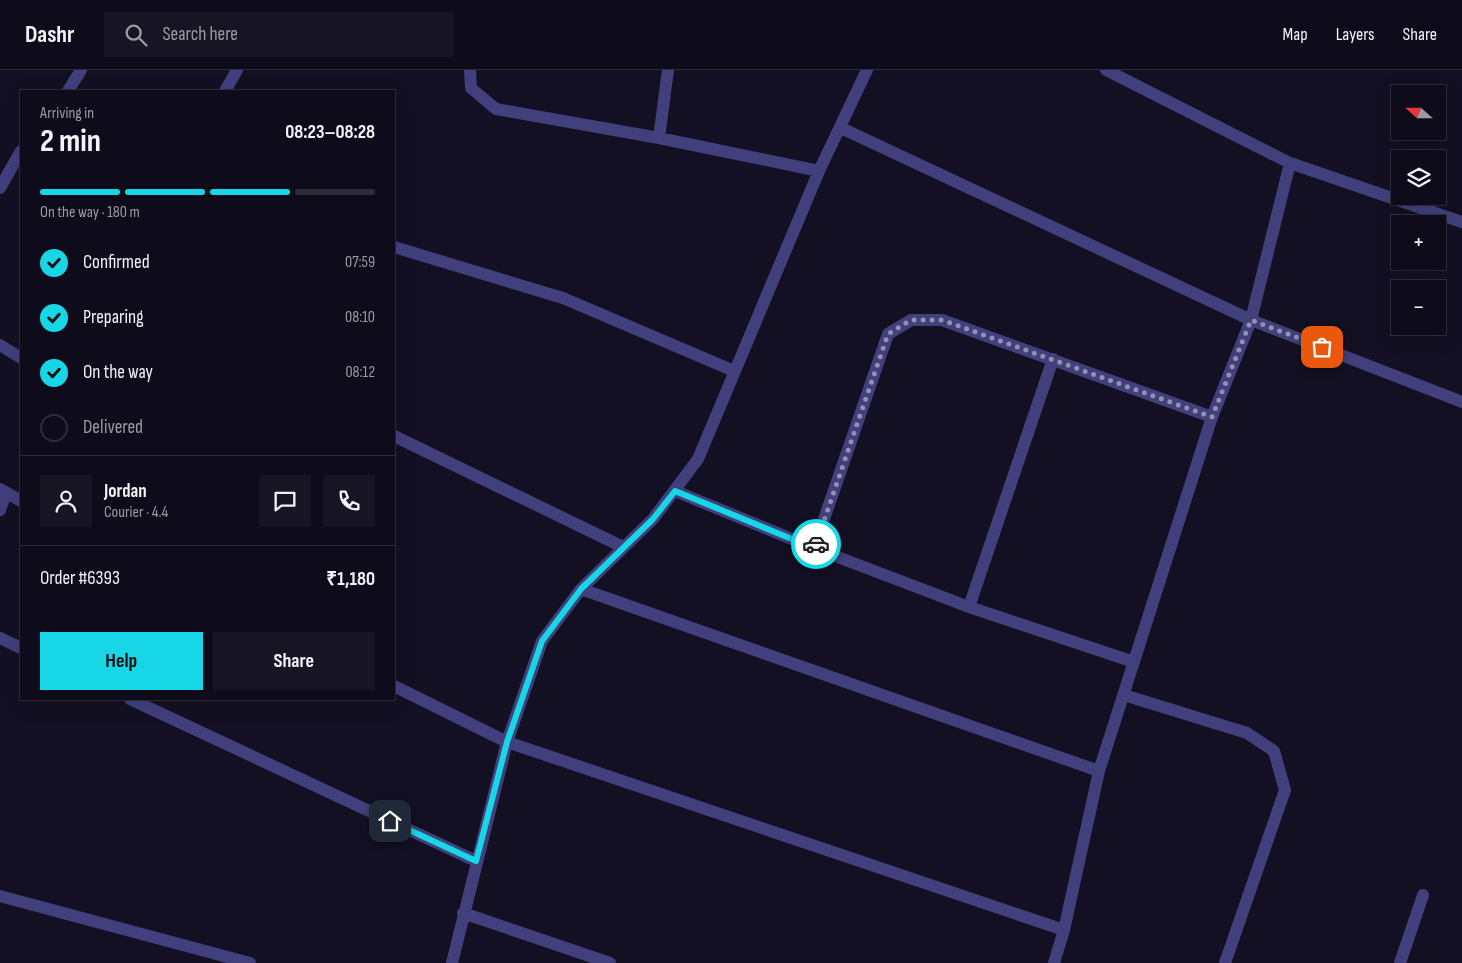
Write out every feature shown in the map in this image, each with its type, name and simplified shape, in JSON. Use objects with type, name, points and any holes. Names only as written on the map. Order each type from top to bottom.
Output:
[{"type":"street","points":[[69,90],[81,70]]},
{"type":"street","points":[[226,90],[237,70]]},
{"type":"street","points":[[470,70],[471,88],[496,109],[659,138],[819,171]]},
{"type":"street","points":[[659,138],[668,70]]},
{"type":"street","points":[[452,963],[507,742],[542,641],[581,589],[653,519],[698,459],[819,171],[867,70]]},
{"type":"street","points":[[1106,70],[1290,163],[1462,222]]},
{"type":"street","points":[[841,128],[1251,320],[1462,402]]},
{"type":"street","points":[[0,188],[20,153]]},
{"type":"street","points":[[1054,963],[1064,930],[1099,771],[1212,417],[1251,320],[1290,163]]},
{"type":"street","points":[[395,246],[563,298],[734,371]]},
{"type":"street","points":[[814,548],[888,334],[911,320],[942,320],[1212,417]]},
{"type":"street","points":[[0,345],[20,357]]},
{"type":"street","points":[[969,607],[1054,359]]},
{"type":"street","points":[[395,436],[623,547]]},
{"type":"street","points":[[0,510],[3,491],[20,500]]},
{"type":"street","points":[[675,491],[814,548],[969,607],[1134,662]]},
{"type":"street","points":[[581,589],[1099,771]]},
{"type":"street","points":[[0,638],[20,648]]},
{"type":"street","points":[[395,686],[507,742],[1064,930]]},
{"type":"street","points":[[1124,695],[1247,733],[1274,751],[1285,790],[1225,963]]},
{"type":"street","points":[[132,700],[476,861]]},
{"type":"street","points":[[1400,963],[1423,895]]},
{"type":"street","points":[[0,896],[250,963]]},
{"type":"street","points":[[463,913],[610,963]]},
{"type":"way so far","points":[[816,544],[888,334],[911,320],[942,320],[1212,417],[1251,320],[1322,347]]},
{"type":"route","points":[[390,821],[476,861],[507,742],[542,641],[581,589],[653,519],[675,491],[814,548],[816,544]]}]
